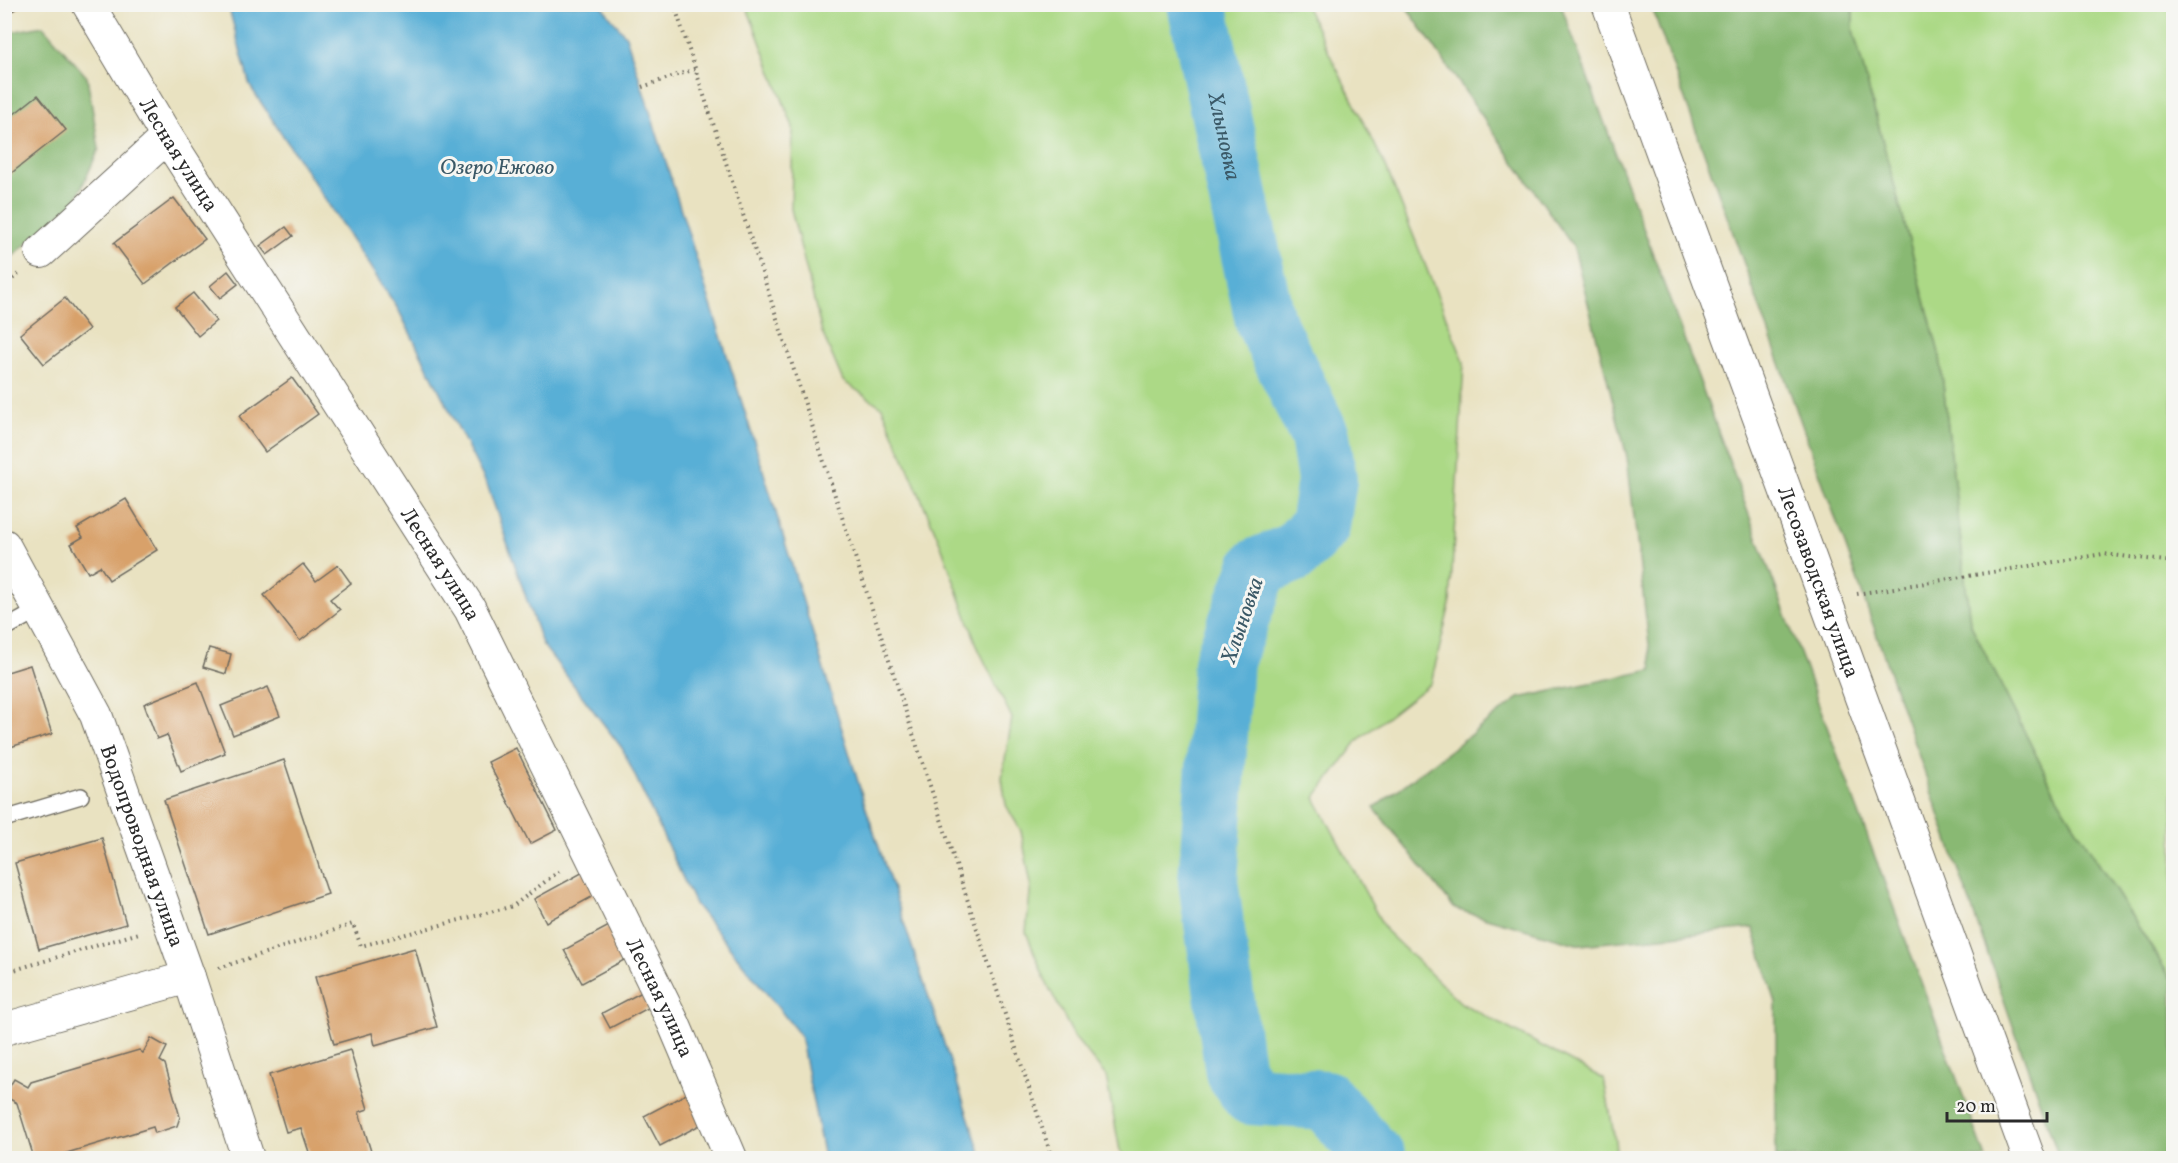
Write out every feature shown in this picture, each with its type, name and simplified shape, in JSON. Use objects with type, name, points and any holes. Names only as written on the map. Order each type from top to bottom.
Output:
[{"type":"street","name":"Лесная улица","points":[[88,4],[167,137],[470,609],[674,1024],[730,1158]]},
{"type":"street","name":"Лесозаводская улица","points":[[1608,4],[2029,1158]]},
{"type":"street","points":[[41,252],[167,137]]},
{"type":"street","name":"Водопроводная улица","points":[[4,546],[96,715],[189,977],[248,1158]]},
{"type":"street","points":[[4,1029],[189,977]]},
{"type":"lane","points":[[4,629],[40,609]]},
{"type":"lane","points":[[4,819],[81,796]]},
{"type":"path","points":[[674,4],[1052,1158]]},
{"type":"path","points":[[642,87],[695,69]]},
{"type":"path","points":[[1824,599],[2103,554],[2174,562]]},
{"type":"path","points":[[189,977],[353,924],[361,946],[513,906],[554,875]]},
{"type":"path","points":[[4,973],[142,932]]},
{"type":"path","points":[[4,951],[10,971]]},
{"type":"green space","points":[[746,5],[1305,5],[1386,167],[1464,362],[1450,604],[1431,683],[1358,740],[1315,798],[1386,931],[1461,1003],[1604,1079],[1618,1158],[1126,1158],[1120,1151],[1106,1076],[1075,1038],[1045,980],[1026,932],[1031,884],[1021,831],[1006,805],[1002,778],[1012,718],[978,648],[941,545],[882,407],[843,381],[822,332],[791,209],[793,127]]},
{"type":"green space","points":[[1405,5],[1561,5],[1986,1158],[1776,1158],[1776,1003],[1753,928],[1580,945],[1455,909],[1374,808],[1519,698],[1652,670],[1627,457],[1574,248]]},
{"type":"green space","points":[[1651,5],[1853,5],[1853,30],[1940,357],[1970,623],[2058,799],[2173,982],[2173,1158],[2059,1158],[1848,553]]},
{"type":"green space","points":[[1853,5],[2173,5],[2173,982],[2058,799],[1970,623],[1940,357],[1853,30]]},
{"type":"green space","points":[[43,26],[87,77],[99,149],[76,200],[5,263],[5,33]]},
{"type":"water","name":"Озеро Ежово","points":[[228,5],[601,5],[626,36],[756,447],[866,808],[982,1158],[824,1158],[800,1035],[695,904],[622,748],[542,644],[488,487],[398,309],[250,86]]},
{"type":"building","points":[[4,4],[24,4],[4,16]]},
{"type":"building","points":[[38,95],[66,130],[9,175],[4,170],[4,122]]},
{"type":"building","points":[[174,198],[205,239],[145,284],[114,243]]},
{"type":"building","points":[[286,227],[293,236],[267,255],[260,246]]},
{"type":"building","points":[[228,271],[238,284],[220,298],[210,286]]},
{"type":"building","points":[[193,293],[216,321],[198,336],[175,307]]},
{"type":"building","points":[[65,298],[89,329],[44,364],[20,334]]},
{"type":"building","points":[[292,378],[318,414],[265,452],[239,416]]},
{"type":"building","points":[[126,499],[157,550],[109,580],[100,566],[88,573],[71,544],[83,537],[77,528]]},
{"type":"building","points":[[303,564],[316,581],[338,565],[351,583],[330,599],[340,610],[300,641],[264,595]]},
{"type":"building","points":[[209,648],[231,654],[226,674],[203,667]]},
{"type":"building","points":[[30,665],[52,734],[4,749],[4,673]]},
{"type":"building","points":[[198,682],[225,753],[181,771],[167,735],[157,739],[144,704]]},
{"type":"building","points":[[268,687],[280,716],[233,735],[221,706]]},
{"type":"building","points":[[516,748],[557,830],[530,844],[488,762]]},
{"type":"building","points":[[284,760],[328,894],[209,934],[164,800]]},
{"type":"building","points":[[102,838],[126,924],[39,949],[15,863]]},
{"type":"building","points":[[587,870],[599,893],[546,922],[534,899]]},
{"type":"building","points":[[609,926],[626,959],[582,983],[564,950]]},
{"type":"building","points":[[415,948],[437,1027],[375,1045],[372,1033],[334,1044],[315,977]]},
{"type":"building","points":[[642,992],[650,1007],[610,1028],[602,1013]]},
{"type":"building","points":[[151,1038],[167,1047],[160,1061],[165,1064],[180,1117],[177,1126],[155,1133],[153,1127],[60,1155],[61,1158],[34,1158],[17,1103],[4,1096],[14,1079],[28,1087],[31,1082],[139,1050],[143,1053]]},
{"type":"building","points":[[350,1050],[368,1109],[359,1112],[373,1158],[311,1158],[301,1128],[286,1132],[269,1075]]},
{"type":"building","points":[[688,1093],[704,1123],[660,1146],[644,1116]]},
{"type":"waterway","name":"Хлыновка","points":[[1197,4],[1265,321],[1320,436],[1327,480],[1320,526],[1295,552],[1259,567],[1223,663],[1208,881],[1235,1072],[1251,1095],[1325,1100],[1376,1158]]}]
